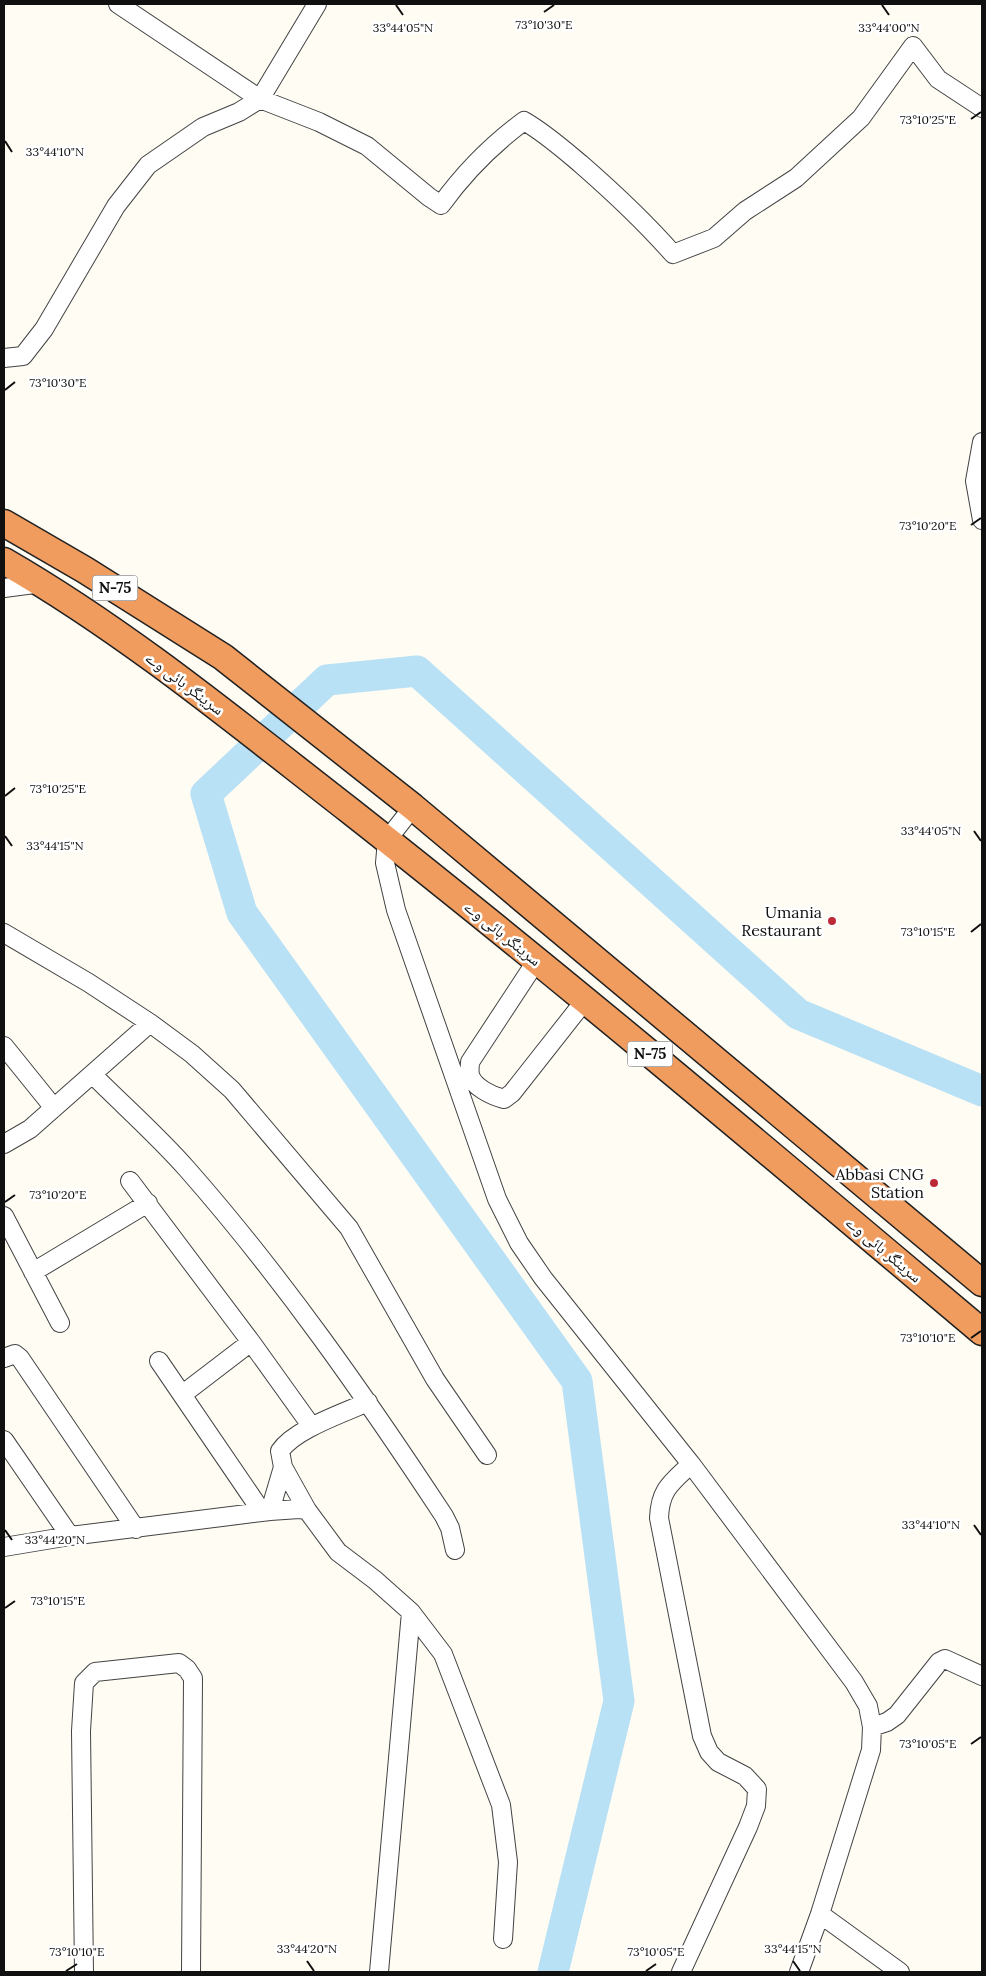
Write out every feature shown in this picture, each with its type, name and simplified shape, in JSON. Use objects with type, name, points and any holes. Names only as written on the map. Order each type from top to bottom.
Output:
[{"type":"highway","name":"N-75","points":[[4,523],[85,570],[224,657],[413,807],[982,1283]]},
{"type":"highway","name":"سرینگر ہائی وے","points":[[4,561],[42,583],[157,661],[387,840],[586,999],[982,1332]]},
{"type":"street","points":[[118,4],[260,99],[319,122],[367,146],[441,205],[460,179],[504,135],[524,121],[543,132],[599,180],[651,228],[673,254],[714,238],[745,210],[796,178],[861,118],[913,46],[938,79],[982,108]]},
{"type":"street","points":[[4,358],[23,356],[44,329],[116,206],[148,165],[203,127],[239,112],[260,99],[317,4]]},
{"type":"street","points":[[982,442],[975,482],[982,520]]},
{"type":"street","points":[[4,588],[42,583]]},
{"type":"street","points":[[413,807],[387,840],[385,864],[396,910],[497,1199],[519,1243],[543,1278],[691,1464],[854,1682],[868,1706],[872,1727],[871,1750],[820,1914],[798,1972]]},
{"type":"street","points":[[4,934],[89,983],[150,1023],[192,1054],[232,1090],[349,1228],[435,1379],[487,1455]]},
{"type":"street","points":[[537,960],[470,1062],[470,1075],[474,1082],[492,1096],[504,1099],[586,999]]},
{"type":"street","points":[[4,1144],[30,1129],[150,1023]]},
{"type":"street","points":[[4,1046],[54,1108]]},
{"type":"street","points":[[93,1075],[186,1168],[260,1256],[368,1402],[444,1516],[450,1528],[454,1550]]},
{"type":"street","points":[[130,1181],[251,1342],[312,1427]]},
{"type":"street","points":[[33,1272],[148,1203]]},
{"type":"street","points":[[4,1216],[60,1323]]},
{"type":"street","points":[[183,1394],[251,1342]]},
{"type":"street","points":[[4,1358],[15,1354],[20,1358],[136,1529]]},
{"type":"street","points":[[159,1361],[266,1512]]},
{"type":"street","points":[[368,1402],[312,1427],[284,1445],[280,1451],[282,1467],[307,1510],[338,1552],[375,1580],[411,1612],[443,1654],[501,1806],[508,1862],[503,1939]]},
{"type":"street","points":[[4,1440],[70,1536]]},
{"type":"street","points":[[681,1972],[748,1827],[756,1806],[757,1789],[745,1776],[718,1762],[709,1752],[702,1736],[659,1518],[660,1502],[666,1487],[691,1464]]},
{"type":"street","points":[[266,1512],[282,1467]]},
{"type":"street","points":[[4,1547],[70,1536],[266,1512],[307,1510]]},
{"type":"street","points":[[379,1972],[411,1612]]},
{"type":"street","points":[[872,1727],[887,1722],[897,1715],[939,1662],[945,1658],[982,1676]]},
{"type":"street","points":[[84,1972],[81,1731],[84,1683],[95,1672],[179,1662],[193,1678],[191,1972]]},
{"type":"street","points":[[820,1914],[900,1972]]},
{"type":"waterway","points":[[553,1972],[619,1701],[577,1381],[242,913],[206,794],[327,680],[417,671],[798,1014],[982,1091]]},
{"type":"place","name":"Umania Restaurant","points":[[832,921]]},
{"type":"place","name":"Abbasi CNG Station","points":[[934,1183]]}]
